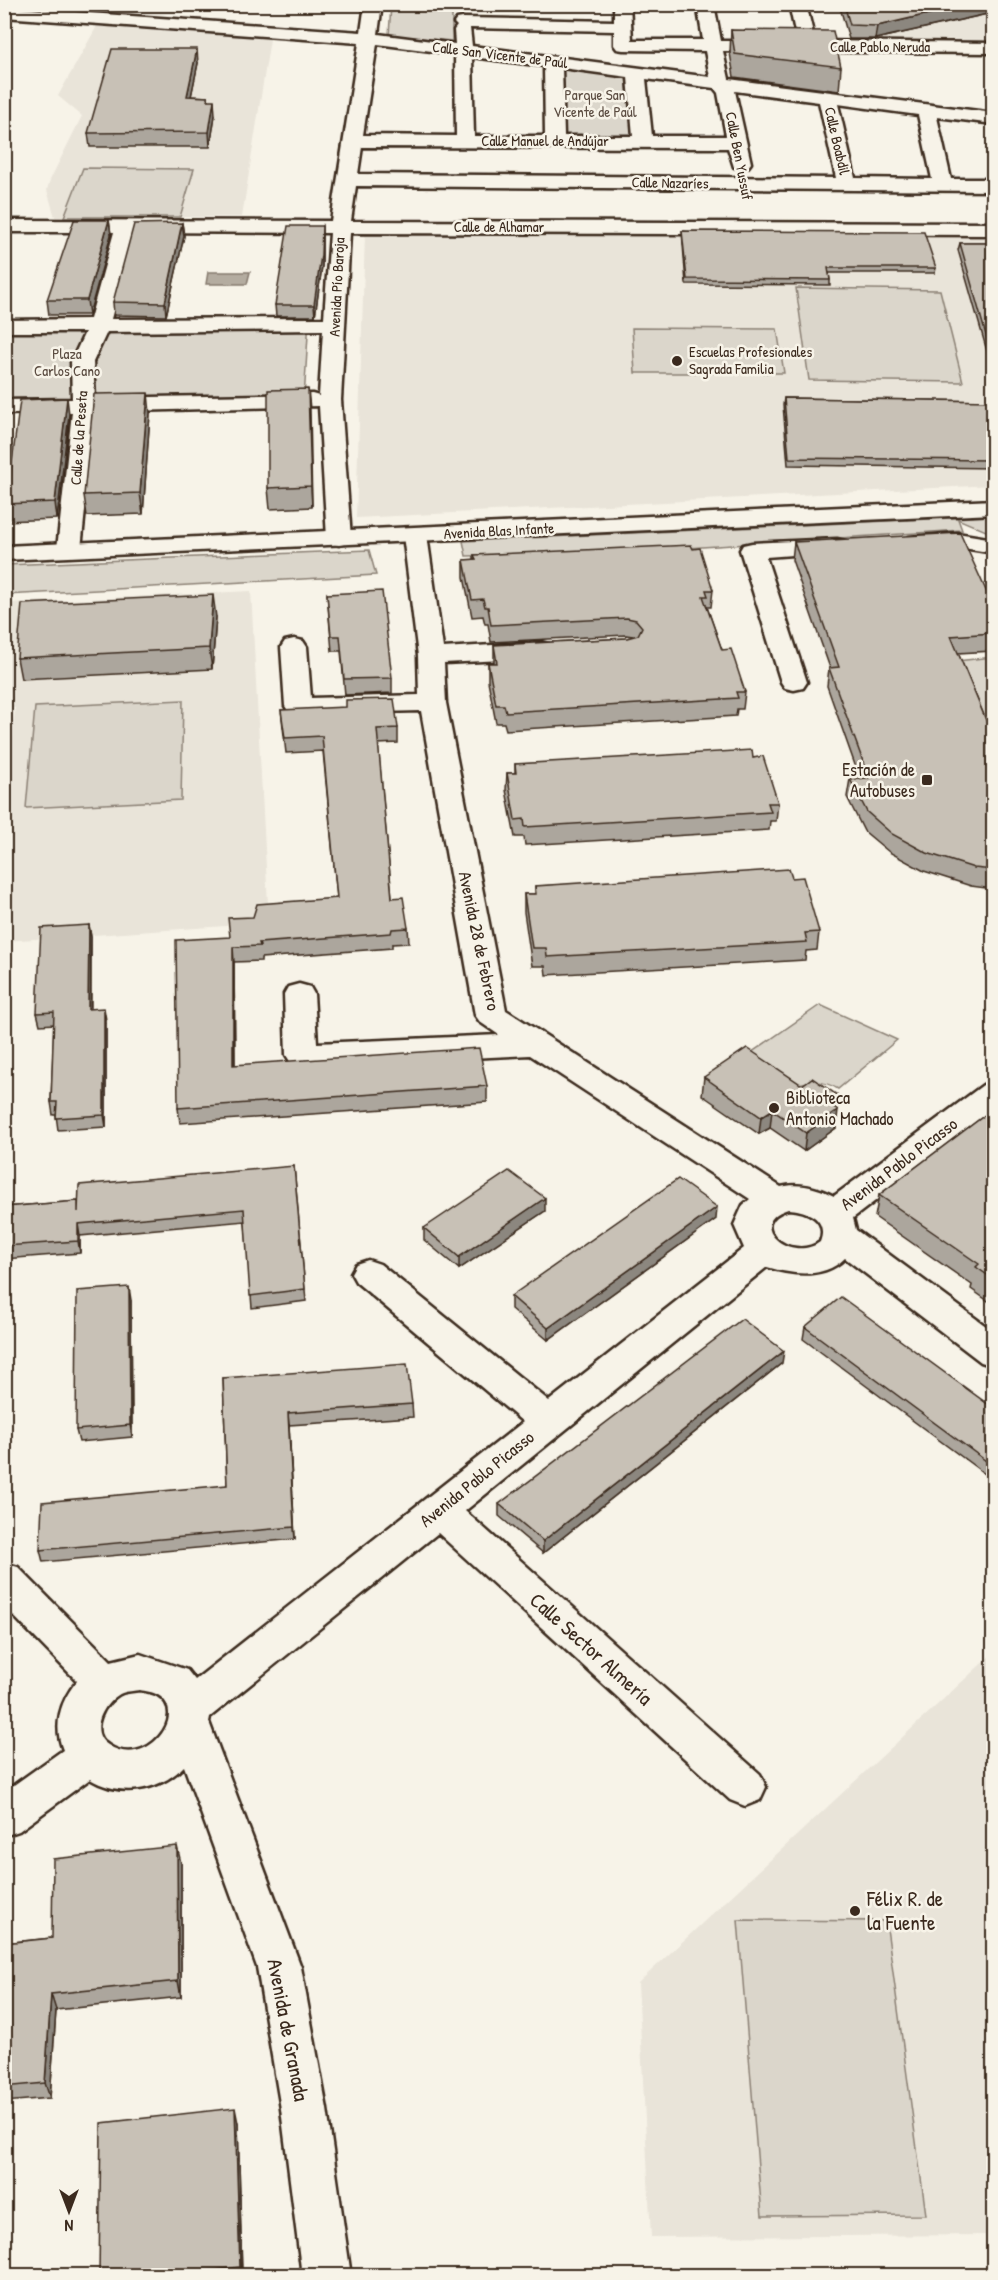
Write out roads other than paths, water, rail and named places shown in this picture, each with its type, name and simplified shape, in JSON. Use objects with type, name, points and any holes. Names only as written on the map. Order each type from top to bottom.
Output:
[{"type":"street","points":[[463,4],[465,141]]},
{"type":"street","points":[[463,24],[623,26],[622,4]]},
{"type":"street","name":"Calle Ben Yussuf","points":[[705,4],[721,85],[727,93],[754,229]]},
{"type":"street","points":[[797,4],[807,46]]},
{"type":"street","name":"Avenida Pío Baroja","points":[[339,538],[330,400],[334,324],[340,226],[369,38],[370,5]]},
{"type":"street","name":"Calle San Vicente de Paúl","points":[[4,12],[104,12],[369,38],[993,119]]},
{"type":"street","name":"Calle Pablo Neruda","points":[[623,26],[623,45],[993,48]]},
{"type":"street","points":[[838,47],[852,101]]},
{"type":"street","points":[[553,62],[555,141]]},
{"type":"street","points":[[636,72],[643,141]]},
{"type":"street","name":"Calle Boabdil","points":[[827,98],[847,185]]},
{"type":"street","points":[[926,110],[943,184]]},
{"type":"street","name":"Calle Manuel de Andújar","points":[[352,141],[737,142]]},
{"type":"street","name":"Calle Nazaríes","points":[[346,180],[993,185]]},
{"type":"street","name":"Calle de la Peseta","points":[[69,549],[84,406],[82,362],[99,326],[126,225]]},
{"type":"street","name":"Calle de Alhamar","points":[[4,226],[993,229]]},
{"type":"street","points":[[4,326],[334,324]]},
{"type":"street","points":[[4,407],[330,400]]},
{"type":"street","name":"Avenida Blas Infante","points":[[4,553],[993,507]]},
{"type":"street","name":"Avenida 28 de Febrero","points":[[415,535],[431,656],[433,703],[491,1016],[775,1199]]},
{"type":"street","points":[[900,543],[957,540],[993,546]]},
{"type":"street","points":[[794,682],[752,550],[866,544]]},
{"type":"street","points":[[294,647],[298,706],[433,703]]},
{"type":"street","points":[[431,656],[568,648]]},
{"type":"street","points":[[298,994],[302,1055],[535,1044]]},
{"type":"street","name":"Avenida Pablo Picasso","points":[[843,1218],[993,1093]]},
{"type":"street","points":[[843,1218],[836,1246],[817,1260],[789,1262],[764,1251],[751,1232],[751,1221],[755,1212],[763,1204],[775,1199],[801,1197],[814,1200],[843,1218],[993,1352]]},
{"type":"street","name":"Avenida Pablo Picasso","points":[[190,1716],[438,1510],[764,1251]]},
{"type":"street","points":[[368,1273],[549,1422]]},
{"type":"street","name":"Calle Sector Almería","points":[[438,1510],[745,1787]]},
{"type":"street","points":[[4,1579],[105,1682]]},
{"type":"street","points":[[140,1672],[157,1674],[173,1682],[183,1694],[190,1716],[183,1741],[172,1755],[157,1765],[138,1771],[120,1771],[102,1766],[89,1756],[80,1742],[77,1726],[81,1710],[90,1694],[105,1682],[122,1675],[140,1672]]},
{"type":"street","name":"Avenida de Granada","points":[[190,1716],[279,1967],[304,2109],[327,2276]]},
{"type":"street","points":[[4,1817],[89,1756]]},
{"type":"place","name":"Escuelas Profesionales Sagrada Familia","points":[[677,361]]},
{"type":"place","name":"Estación de Autobuses","points":[[927,780]]},
{"type":"place","name":"Biblioteca Antonio Machado","points":[[774,1108]]},
{"type":"place","name":"Félix R. de la Fuente","points":[[855,1911]]},
{"type":"park label","name":"Parque San Vicente de Paúl","points":[[595,104]]},
{"type":"park label","name":"Plaza Carlos Cano","points":[[67,362]]}]
